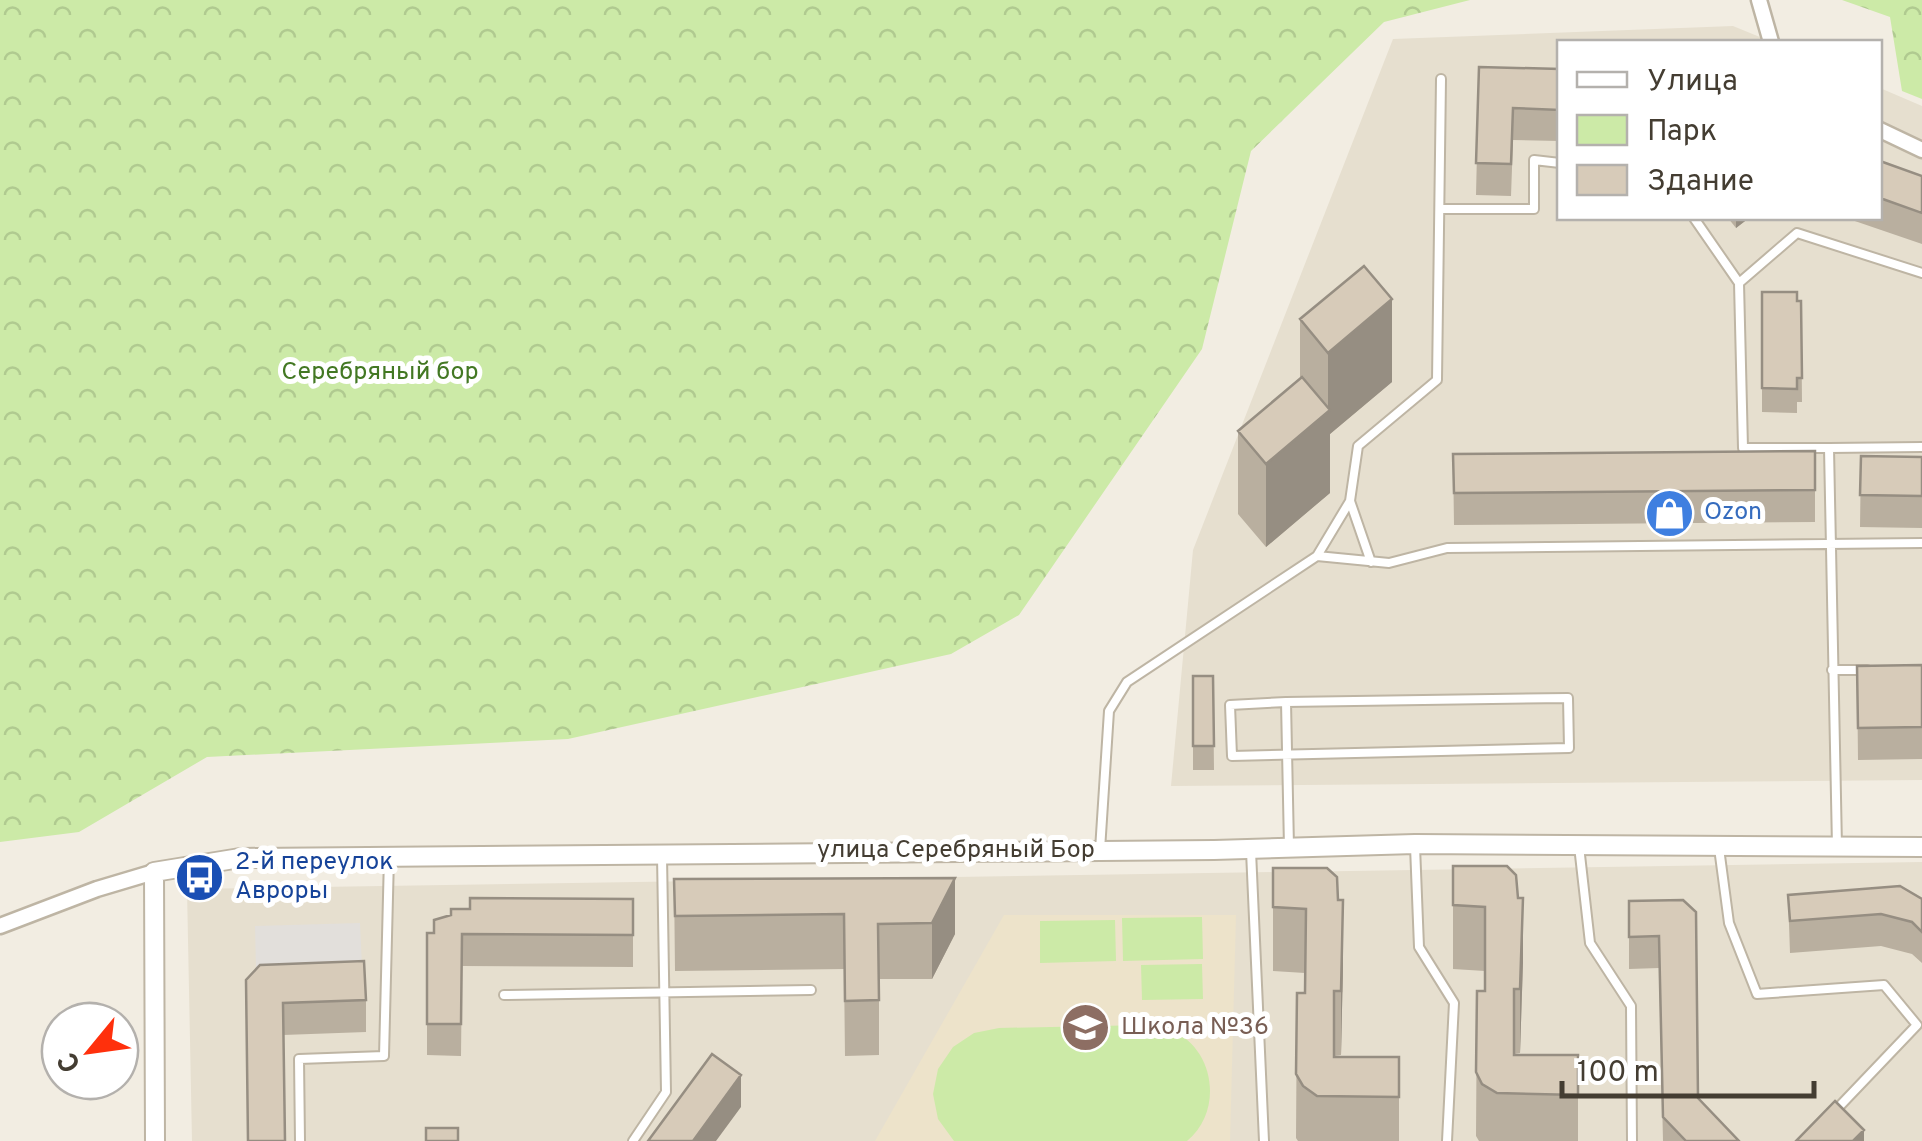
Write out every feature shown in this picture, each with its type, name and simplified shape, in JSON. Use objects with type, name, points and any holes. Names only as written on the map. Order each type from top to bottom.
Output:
[{"type":"street","points":[[1759,0],[1770,40]]},
{"type":"street","points":[[1882,131],[1922,150]]},
{"type":"street","name":"улица Серебряный Бор","points":[[0,926],[154,872],[240,858],[1415,844],[1922,847]]},
{"type":"street","points":[[154,872],[155,1141]]},
{"type":"lane","points":[[1100,850],[1109,711],[1127,682],[1317,556],[1350,501],[1358,446],[1437,380],[1441,80]]},
{"type":"lane","points":[[1442,209],[1534,209],[1534,160],[1557,162]]},
{"type":"lane","points":[[1695,220],[1738,283],[1743,448],[1922,447]]},
{"type":"lane","points":[[1738,283],[1797,233],[1922,274]]},
{"type":"lane","points":[[1830,448],[1838,848]]},
{"type":"lane","points":[[1350,501],[1371,562]]},
{"type":"lane","points":[[1317,556],[1388,564],[1447,548],[1922,543]]},
{"type":"lane","points":[[1832,670],[1886,670]]},
{"type":"lane","points":[[1568,698],[1569,748],[1232,756],[1230,705],[1286,702],[1568,698]]},
{"type":"lane","points":[[1286,702],[1289,847]]},
{"type":"lane","points":[[1415,844],[1419,948],[1454,1003],[1447,1141]]},
{"type":"lane","points":[[1718,844],[1729,923],[1757,994],[1884,985],[1916,1025],[1821,1126]]},
{"type":"lane","points":[[1580,846],[1590,943],[1631,1006],[1632,1141]]},
{"type":"lane","points":[[1251,848],[1264,1141]]},
{"type":"lane","points":[[633,1141],[666,1092],[662,854]]},
{"type":"lane","points":[[300,1141],[299,1059],[384,1056],[388,856]]},
{"type":"lane","points":[[504,995],[811,990]]},
{"type":"shaded area","points":[[1733,26],[1767,40],[1557,40],[1557,220],[1882,220],[1882,89],[1922,106],[1922,780],[1171,786],[1193,550],[1393,39]]},
{"type":"shaded area","points":[[1922,862],[1922,1141],[192,1141],[187,889]]},
{"type":"shaded area","name":"Школа №36","points":[[1004,915],[1236,915],[1230,1141],[875,1141]]},
{"type":"shaded area","points":[[360,923],[362,967],[256,970],[255,926]]},
{"type":"green space","name":"Серебряный бор","points":[[0,0],[1470,0],[1384,22],[1251,151],[1202,349],[1019,615],[951,654],[568,739],[207,757],[79,832],[0,842]]},
{"type":"green space","points":[[1842,0],[1922,0],[1922,99],[1902,91],[1890,17]]},
{"type":"green space","points":[[1202,917],[1203,959],[1123,961],[1122,918]]},
{"type":"green space","points":[[1115,920],[1116,961],[1040,963],[1040,921]]},
{"type":"green space","points":[[1202,964],[1203,999],[1142,1000],[1141,965]]},
{"type":"green space","points":[[1146,1025],[1185,1038],[1205,1065],[1210,1097],[1199,1128],[1187,1141],[954,1141],[938,1119],[933,1094],[938,1069],[953,1047],[974,1033],[999,1028]]},
{"type":"building","points":[[1479,67],[1557,69],[1557,110],[1513,108],[1511,164],[1476,163]]},
{"type":"building","points":[[1882,162],[1922,176],[1922,213],[1882,199]]},
{"type":"building","points":[[1364,266],[1392,299],[1328,353],[1300,319]]},
{"type":"building","points":[[1762,292],[1797,292],[1797,301],[1801,301],[1802,378],[1797,378],[1797,389],[1762,388]]},
{"type":"building","points":[[1302,377],[1330,410],[1266,464],[1238,431]]},
{"type":"building","points":[[1815,451],[1815,490],[1454,493],[1453,454]]},
{"type":"building","points":[[1861,456],[1922,457],[1922,496],[1860,495]]},
{"type":"building","points":[[1922,665],[1922,727],[1858,728],[1857,666]]},
{"type":"building","points":[[1193,676],[1213,676],[1214,746],[1193,746]]},
{"type":"building","points":[[1453,866],[1507,866],[1516,875],[1518,898],[1523,898],[1520,989],[1514,989],[1514,1055],[1578,1055],[1578,1095],[1497,1093],[1482,1084],[1476,1072],[1477,991],[1485,991],[1485,907],[1453,905]]},
{"type":"building","points":[[1273,868],[1327,868],[1337,877],[1338,900],[1343,900],[1341,991],[1334,991],[1334,1057],[1399,1057],[1399,1097],[1317,1096],[1303,1086],[1296,1074],[1297,993],[1305,993],[1306,909],[1273,907]]},
{"type":"building","points":[[955,878],[932,923],[878,924],[879,1000],[845,1001],[844,914],[675,916],[674,879]]},
{"type":"building","points":[[1900,886],[1922,899],[1922,932],[1912,922],[1881,914],[1790,921],[1788,895]]},
{"type":"building","points":[[470,898],[633,899],[633,935],[462,934],[461,1024],[427,1024],[427,933],[434,933],[434,920],[451,915],[451,909],[470,909]]},
{"type":"building","points":[[1683,900],[1696,912],[1698,1098],[1739,1141],[1686,1141],[1663,1117],[1659,936],[1629,937],[1629,901]]},
{"type":"building","points":[[364,961],[366,1000],[283,1003],[285,1141],[248,1141],[246,980],[260,965]]},
{"type":"building","points":[[712,1054],[741,1075],[693,1141],[648,1141]]},
{"type":"building","points":[[1835,1101],[1864,1130],[1853,1141],[1796,1141]]},
{"type":"building","points":[[426,1128],[458,1128],[458,1141],[426,1141]]},
{"type":"place","name":"Ozon","points":[[1669,513]]},
{"type":"place","name":"2-й переулок Авроры","points":[[200,877]]},
{"type":"place","name":"Школа №36","points":[[1086,1028]]}]
